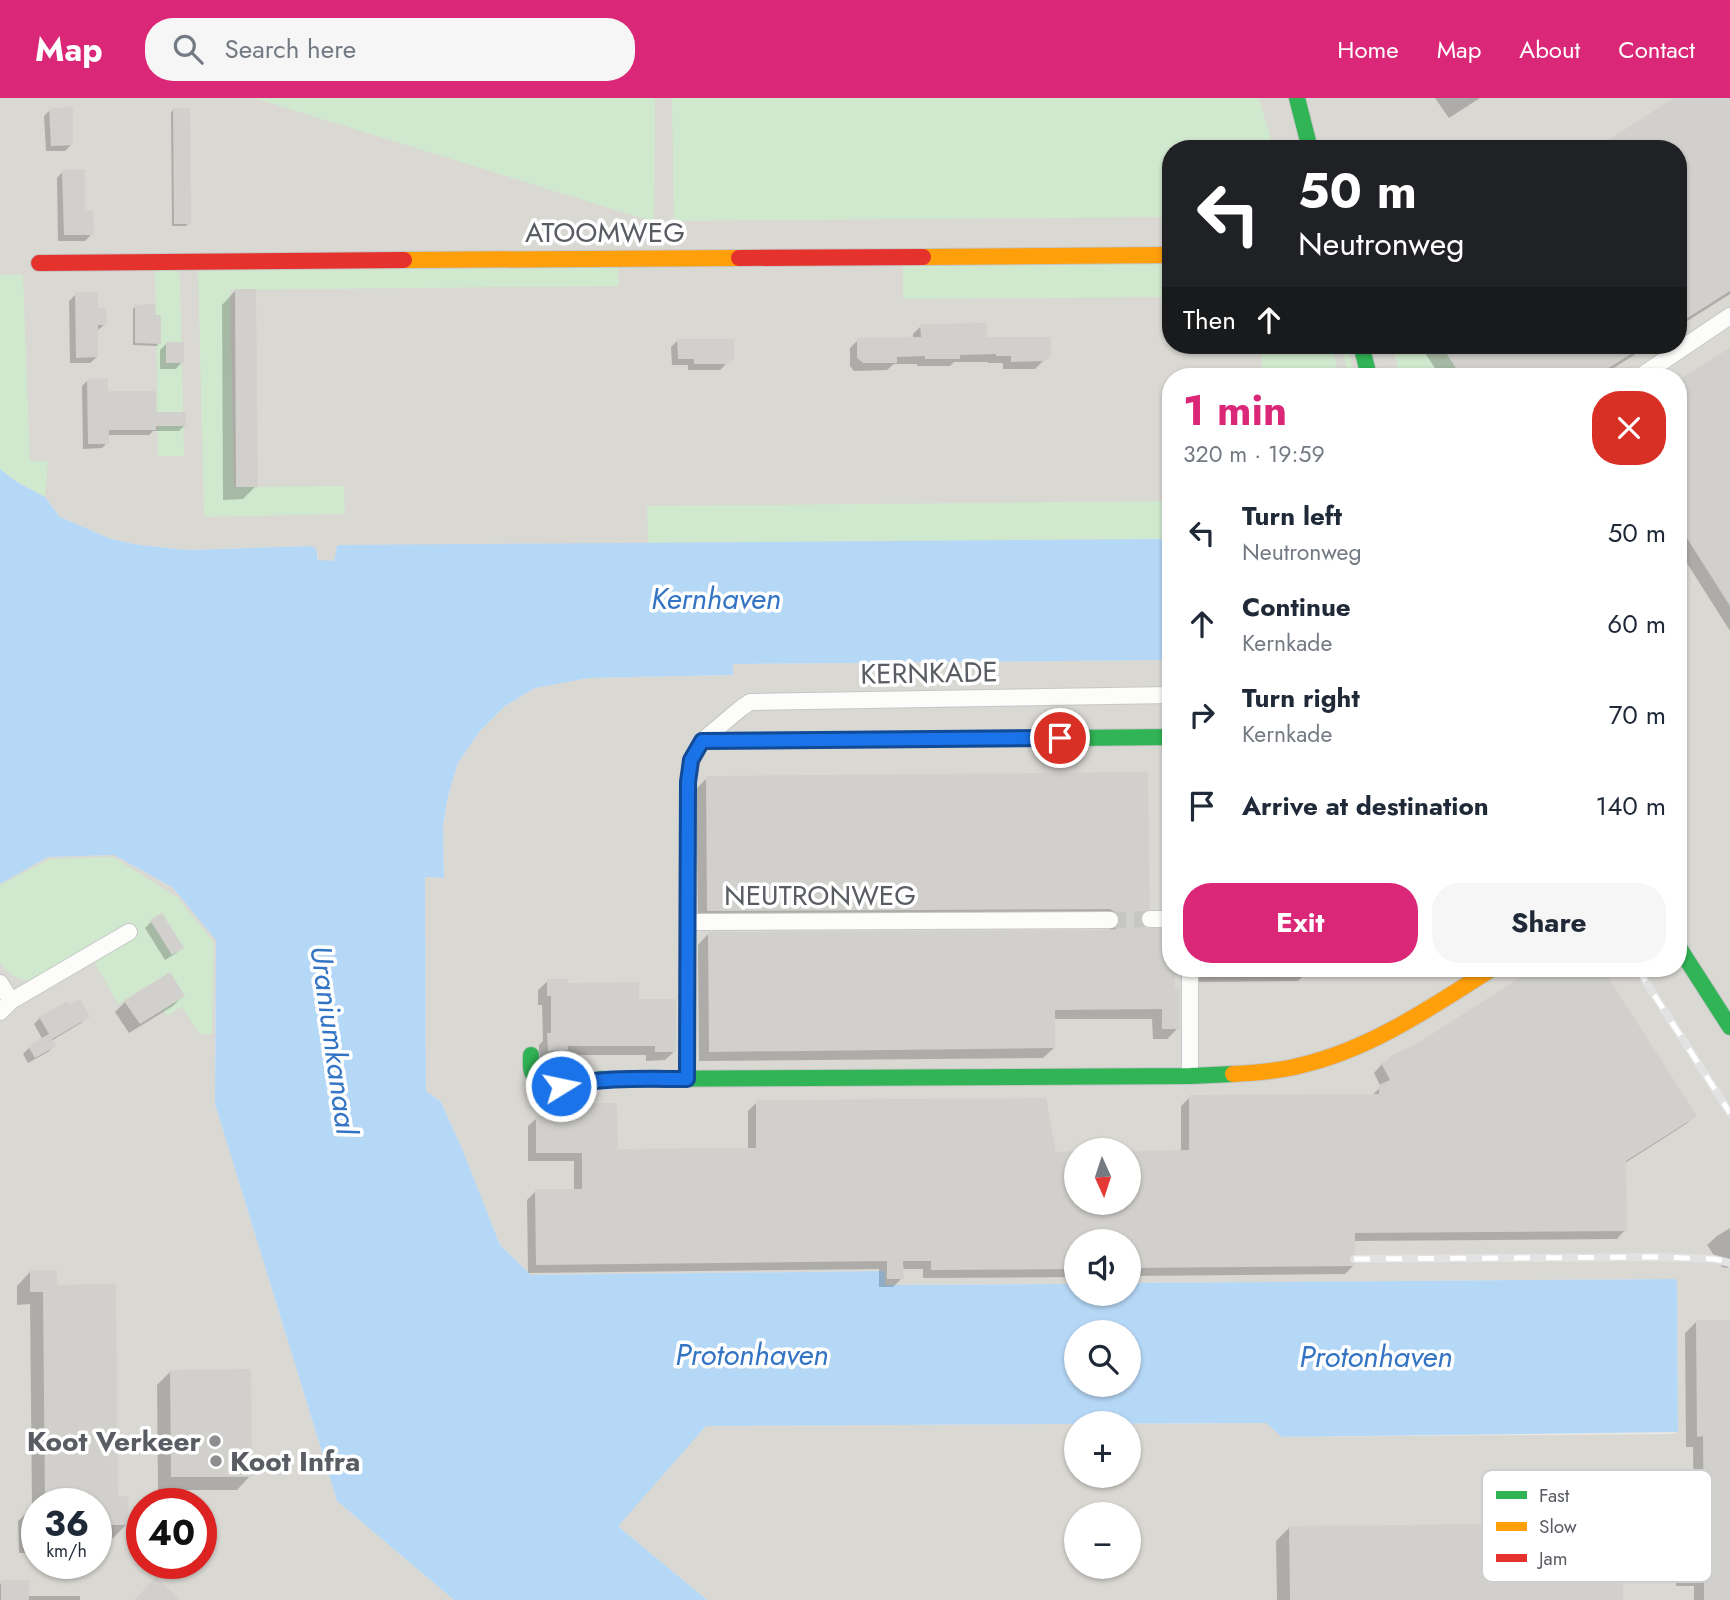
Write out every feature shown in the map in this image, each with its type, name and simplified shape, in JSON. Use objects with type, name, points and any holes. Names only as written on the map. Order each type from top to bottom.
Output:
[{"type":"street","points":[[1297,98],[1308,140]]},
{"type":"street","name":"ATOOMWEG","points":[[39,263],[1162,255]]},
{"type":"street","points":[[1687,345],[1730,316]]},
{"type":"street","points":[[1653,368],[1674,354]]},
{"type":"street","name":"KERNKADE","points":[[687,922],[688,782],[691,760],[702,741],[750,702],[1162,695]]},
{"type":"street","points":[[702,741],[1162,737]]},
{"type":"street","points":[[1150,919],[1162,919]]},
{"type":"street","name":"NEUTRONWEG","points":[[687,1079],[687,922],[1110,920]]},
{"type":"street","points":[[0,983],[6,1006],[129,932]]},
{"type":"street","points":[[1687,960],[1730,1027]]},
{"type":"street","points":[[1190,977],[1191,1076]]},
{"type":"street","points":[[531,1055],[531,1071],[539,1082],[550,1086],[602,1079],[1191,1076],[1245,1073],[1302,1065],[1353,1049],[1386,1034],[1478,977]]},
{"type":"shaded area","points":[[0,98],[1730,98],[1730,1600],[707,1600],[619,1527],[706,1426],[1064,1424],[1064,1488],[1141,1488],[1141,1424],[1267,1423],[1282,1437],[1671,1434],[1678,1432],[1677,1279],[1141,1283],[1141,1229],[1064,1229],[1064,1284],[885,1285],[885,1271],[531,1275],[500,1245],[441,1102],[426,1091],[425,877],[444,878],[443,826],[448,796],[458,763],[480,731],[505,706],[535,688],[589,678],[733,675],[732,664],[1162,660],[1162,977],[1687,977],[1687,368],[1162,368],[1162,539],[337,547],[334,561],[322,561],[318,560],[312,546],[187,550],[140,545],[111,539],[60,517],[45,497],[0,469]]},
{"type":"shaded area","points":[[114,855],[172,887],[216,940],[215,1104],[337,1501],[454,1600],[0,1600],[0,884],[48,857]]},
{"type":"green space","points":[[254,98],[655,98],[654,222]]},
{"type":"green space","points":[[672,98],[1259,98],[1271,140],[1162,140],[1162,217],[674,221]]},
{"type":"green space","points":[[1162,263],[1162,297],[903,299],[903,266]]},
{"type":"green space","points":[[618,266],[619,286],[230,290],[234,487],[344,486],[345,514],[204,517],[198,268]]},
{"type":"green space","points":[[155,268],[178,268],[180,278],[184,456],[158,456]]},
{"type":"green space","points":[[0,275],[23,275],[30,461],[48,461],[45,497],[0,469]]},
{"type":"green space","points":[[1261,354],[1334,354],[1337,368],[1262,368]]},
{"type":"green space","points":[[1343,354],[1349,354],[1353,368],[1347,368]]},
{"type":"green space","points":[[1394,354],[1449,354],[1458,368],[1398,368]]},
{"type":"green space","points":[[1162,501],[1162,539],[648,543],[647,506]]},
{"type":"green space","points":[[113,857],[177,897],[214,942],[212,1034],[199,1034],[182,1007],[167,1016],[148,985],[118,1004],[88,951],[32,981],[13,976],[0,962],[0,885],[50,859]]},
{"type":"water","points":[[0,469],[45,497],[60,517],[111,539],[187,550],[312,546],[316,549],[318,560],[334,561],[337,546],[341,545],[1162,539],[1162,660],[733,664],[733,675],[589,678],[535,688],[505,706],[480,731],[458,763],[448,796],[443,826],[444,878],[425,877],[426,1091],[441,1102],[500,1245],[531,1275],[885,1271],[885,1285],[1064,1284],[1064,1306],[1141,1306],[1141,1283],[1677,1279],[1678,1432],[1282,1437],[1266,1423],[1141,1424],[1141,1411],[1064,1411],[1064,1424],[706,1426],[619,1527],[707,1600],[454,1600],[337,1501],[215,1104],[216,940],[172,887],[114,855],[48,857],[0,884]]},
{"type":"building","points":[[1674,98],[1730,98],[1730,291],[1687,318],[1687,140],[1608,140]]},
{"type":"building","points":[[73,107],[73,145],[51,146],[49,108]]},
{"type":"building","points":[[173,108],[190,108],[191,224],[174,224]]},
{"type":"building","points":[[85,169],[85,211],[93,210],[94,235],[64,235],[62,170]]},
{"type":"building","points":[[235,289],[256,289],[258,487],[236,487]]},
{"type":"building","points":[[75,292],[98,292],[98,308],[106,308],[107,325],[98,325],[98,357],[76,358]]},
{"type":"building","points":[[155,304],[156,315],[161,315],[161,344],[135,343],[135,305]]},
{"type":"building","points":[[987,323],[987,337],[1051,337],[1051,356],[1045,361],[1011,362],[1011,356],[996,354],[960,355],[960,359],[897,357],[897,363],[863,363],[857,358],[857,338],[921,337],[920,324]]},
{"type":"building","points":[[677,339],[734,339],[734,359],[728,364],[694,364],[694,359],[678,359]]},
{"type":"building","points":[[166,342],[184,342],[184,363],[166,363]]},
{"type":"building","points":[[1730,348],[1730,606],[1687,538],[1687,374]]},
{"type":"building","points":[[1447,354],[1631,354],[1609,368],[1456,368]]},
{"type":"building","points":[[108,378],[108,391],[156,391],[156,412],[186,412],[186,426],[156,426],[156,430],[109,430],[109,444],[88,444],[87,379]]},
{"type":"building","points":[[1148,772],[1150,909],[1141,913],[1140,920],[1145,928],[1162,929],[1162,977],[1175,977],[1175,989],[1180,989],[1180,1029],[1162,1029],[1162,1009],[1055,1010],[1055,1048],[709,1052],[708,932],[1110,930],[1116,929],[1120,921],[1119,914],[1110,909],[707,911],[706,776]]},
{"type":"building","points":[[162,913],[184,948],[172,955],[150,920]]},
{"type":"building","points":[[170,972],[185,996],[140,1024],[124,1001]]},
{"type":"building","points":[[1521,977],[1608,977],[1697,1116],[1626,1161],[1627,1231],[1355,1233],[1355,1266],[1141,1268],[1141,1229],[1064,1229],[1064,1269],[931,1270],[931,1261],[903,1261],[904,1279],[887,1279],[887,1261],[536,1265],[535,1189],[582,1189],[582,1153],[536,1153],[536,1116],[581,1116],[581,1103],[617,1103],[618,1149],[756,1148],[756,1100],[1046,1098],[1056,1152],[1064,1152],[1064,1215],[1141,1215],[1141,1151],[1189,1150],[1189,1095],[1379,1094],[1379,1085],[1390,1080],[1381,1063],[1391,1058],[1390,1056],[1418,1043]]},
{"type":"building","points":[[547,979],[568,979],[568,983],[639,982],[639,999],[676,999],[676,1052],[655,1052],[655,1046],[568,1046],[568,1050],[548,1051],[551,996],[547,996]]},
{"type":"building","points":[[80,999],[90,1017],[52,1039],[56,1046],[35,1058],[28,1046],[49,1034],[39,1017],[67,1001],[69,1005]]},
{"type":"building","points":[[30,1270],[57,1270],[57,1285],[116,1284],[118,1497],[126,1496],[126,1525],[112,1525],[112,1488],[45,1488],[43,1292],[30,1292]]},
{"type":"building","points":[[1696,1320],[1730,1320],[1730,1600],[1704,1600],[1704,1582],[1712,1582],[1712,1470],[1703,1470],[1703,1436],[1697,1437]]},
{"type":"building","points":[[251,1369],[252,1477],[171,1477],[170,1370]]},
{"type":"building","points":[[1482,1524],[1482,1582],[1623,1582],[1623,1600],[1290,1600],[1289,1526]]},
{"type":"building","points":[[154,1579],[158,1579],[180,1600],[134,1600]]},
{"type":"building","points":[[1,1580],[29,1580],[29,1600],[1,1600]]},
{"type":"tunnel","points":[[1110,920],[1150,919]]},
{"type":"railway","points":[[1643,977],[1730,1113]]},
{"type":"railway","points":[[1354,1259],[1659,1257],[1714,1259],[1730,1263]]},
{"type":"traffic: fast","points":[[1297,98],[1308,140]]},
{"type":"traffic: fast","points":[[1363,354],[1367,368]]},
{"type":"traffic: fast","points":[[852,740],[1162,737]]},
{"type":"traffic: fast","points":[[1687,960],[1730,1027]]},
{"type":"traffic: fast","points":[[531,1055],[531,1070],[537,1079],[554,1086],[602,1079],[1233,1074]]},
{"type":"traffic: slow","points":[[923,257],[1162,255]]},
{"type":"traffic: slow","points":[[404,260],[739,258]]},
{"type":"traffic: slow","points":[[687,922],[688,782],[692,760],[702,741],[852,740]]},
{"type":"traffic: slow","points":[[1233,1074],[1294,1067],[1328,1058],[1378,1037],[1479,977]]},
{"type":"traffic: jam","points":[[739,258],[923,257]]},
{"type":"traffic: jam","points":[[39,263],[404,260]]},
{"type":"place","name":"Koot Verkeer","points":[[215,1441]]},
{"type":"place","name":"Koot Infra","points":[[216,1461]]},
{"type":"route","points":[[561,1086],[602,1079],[687,1079],[688,782],[691,760],[702,741],[1060,738]]},
{"type":"water label","name":"Kernhaven","points":[[716,598]]},
{"type":"water label","name":"Uraniumkanaal","points":[[334,1040]]},
{"type":"water label","name":"Protonhaven","points":[[752,1354]]},
{"type":"water label","name":"Protonhaven","points":[[1376,1356]]}]
